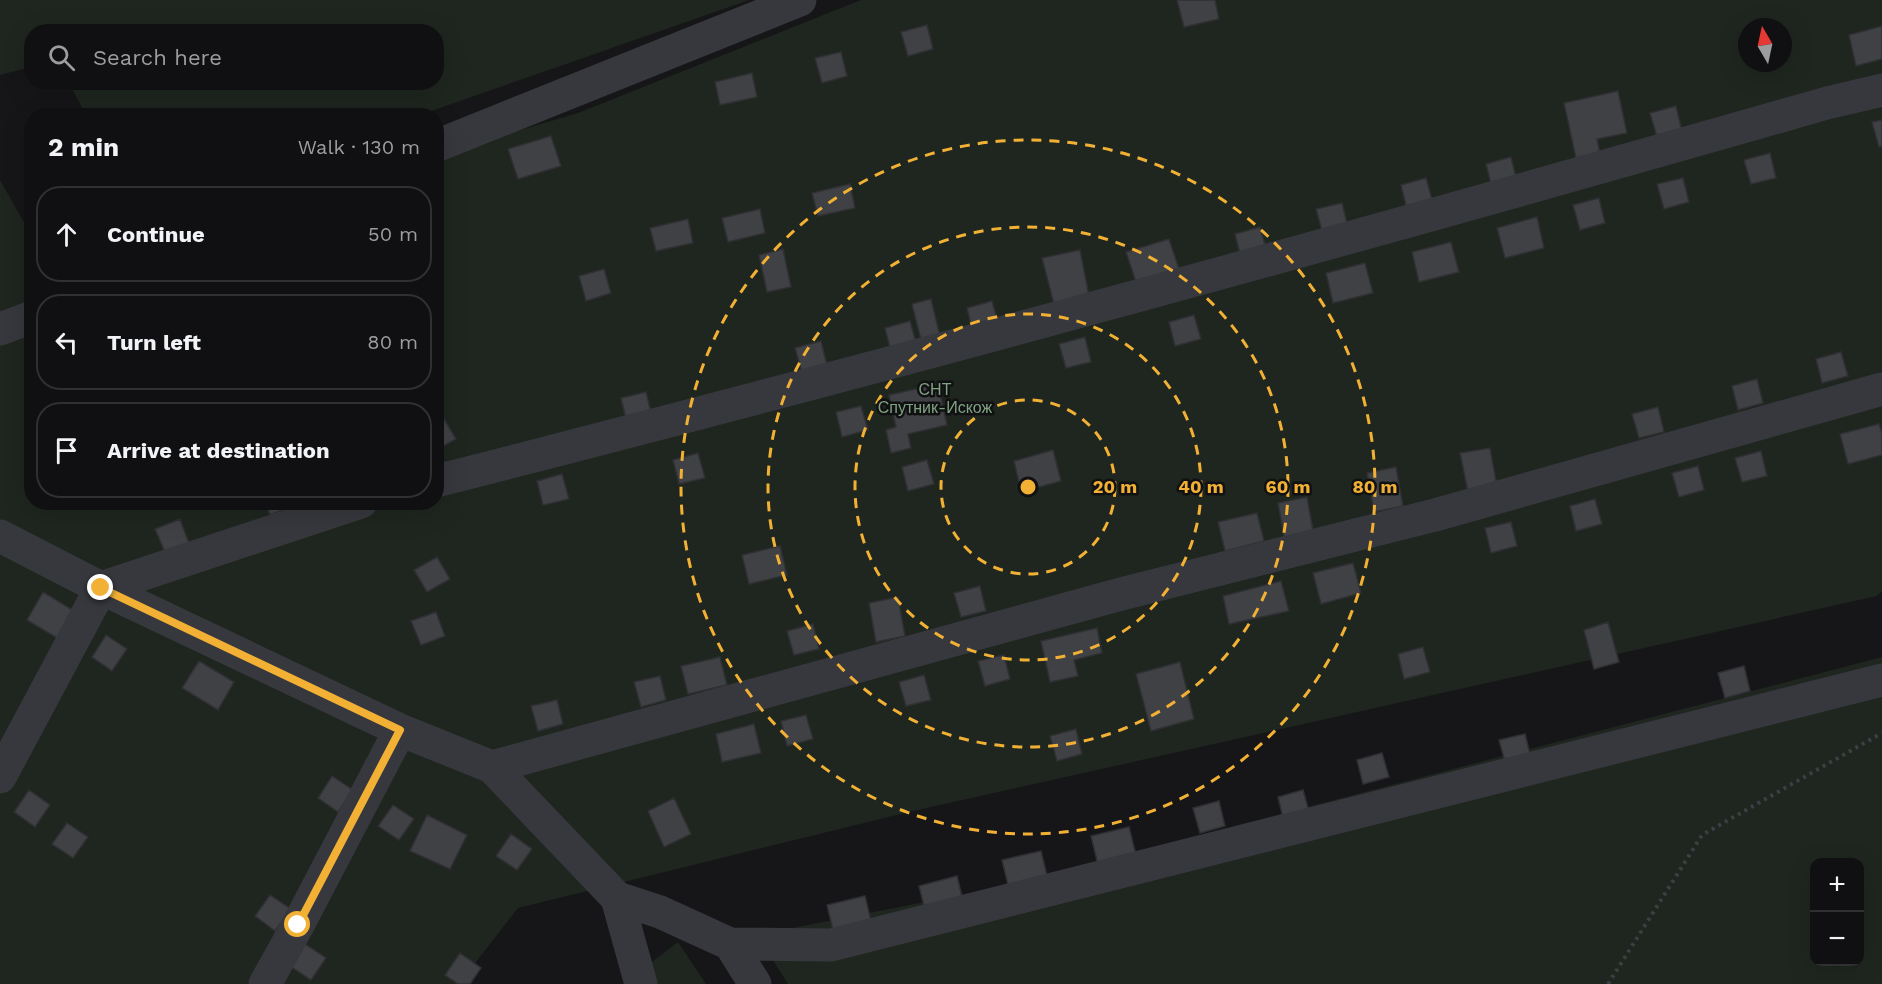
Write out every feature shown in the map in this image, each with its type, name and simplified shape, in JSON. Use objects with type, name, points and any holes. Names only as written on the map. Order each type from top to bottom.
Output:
[{"type":"street","points":[[444,143],[800,0]]},
{"type":"street","points":[[444,479],[671,422],[976,340],[1409,222],[1827,103],[1882,90]]},
{"type":"street","points":[[0,329],[24,320]]},
{"type":"street","points":[[492,767],[1121,594],[1435,515],[1882,389]]},
{"type":"street","points":[[0,777],[101,588],[337,510]]},
{"type":"street","points":[[0,536],[101,588],[400,730],[492,767],[617,898],[641,984]]},
{"type":"street","points":[[617,898],[660,912],[730,944],[831,945],[1882,680]]},
{"type":"street","points":[[265,984],[400,730]]},
{"type":"street","points":[[730,944],[755,984]]},
{"type":"path","points":[[1608,984],[1702,835],[1882,733]]},
{"type":"green space","points":[[0,0],[749,0],[440,108],[82,108],[73,90],[444,90],[444,24],[24,24],[24,69],[0,75]]},
{"type":"green space","name":"СНТ Спутник-Искож","points":[[861,0],[1882,0],[1882,591],[1877,596],[913,811],[518,908],[459,984],[0,984],[0,180],[24,223],[24,510],[444,510],[444,153],[578,113]]},
{"type":"green space","points":[[1882,657],[1882,984],[788,984],[757,935],[1001,887]]},
{"type":"green space","points":[[678,942],[706,984],[623,984]]},
{"type":"building","points":[[1177,0],[1215,0],[1219,19],[1184,27]]},
{"type":"building","points":[[927,25],[933,49],[908,56],[901,32]]},
{"type":"building","points":[[1882,26],[1882,59],[1856,66],[1849,35]]},
{"type":"building","points":[[841,52],[847,76],[822,83],[815,58]]},
{"type":"building","points":[[752,73],[757,97],[720,105],[715,82]]},
{"type":"building","points":[[1618,91],[1627,133],[1597,139],[1601,158],[1577,163],[1564,103]]},
{"type":"building","points":[[1676,106],[1682,131],[1657,137],[1650,113]]},
{"type":"building","points":[[1882,120],[1882,146],[1879,147],[1872,122]]},
{"type":"building","points":[[551,136],[561,166],[518,179],[508,149]]},
{"type":"building","points":[[1770,153],[1776,178],[1751,184],[1744,160]]},
{"type":"building","points":[[1511,157],[1517,181],[1492,188],[1486,164]]},
{"type":"building","points":[[1426,178],[1433,203],[1407,210],[1401,185]]},
{"type":"building","points":[[1683,178],[1689,202],[1664,209],[1657,184]]},
{"type":"building","points":[[850,184],[855,208],[818,216],[812,193]]},
{"type":"building","points":[[1599,198],[1605,223],[1580,230],[1573,205]]},
{"type":"building","points":[[1342,203],[1348,227],[1323,234],[1316,209]]},
{"type":"building","points":[[760,209],[765,233],[728,242],[722,218]]},
{"type":"building","points":[[1537,217],[1544,248],[1505,258],[1497,228]]},
{"type":"building","points":[[688,219],[693,243],[656,251],[650,228]]},
{"type":"building","points":[[1260,227],[1267,252],[1241,258],[1235,234]]},
{"type":"building","points":[[1169,239],[1179,269],[1136,282],[1126,252]]},
{"type":"building","points":[[1451,242],[1459,272],[1419,282],[1412,252]]},
{"type":"building","points":[[783,249],[791,287],[767,292],[759,255]]},
{"type":"building","points":[[1080,250],[1089,296],[1054,304],[1042,258]]},
{"type":"building","points":[[1365,263],[1373,293],[1333,303],[1326,273]]},
{"type":"building","points":[[604,269],[611,293],[586,301],[579,276]]},
{"type":"building","points":[[931,299],[942,344],[923,348],[912,304]]},
{"type":"building","points":[[992,301],[999,326],[973,333],[967,308]]},
{"type":"building","points":[[1194,315],[1201,339],[1175,346],[1169,322]]},
{"type":"building","points":[[910,321],[917,346],[891,352],[885,328]]},
{"type":"building","points":[[1085,337],[1091,362],[1066,368],[1059,344]]},
{"type":"building","points":[[821,341],[827,365],[802,372],[795,348]]},
{"type":"building","points":[[1841,352],[1848,376],[1822,383],[1816,359]]},
{"type":"building","points":[[1757,379],[1763,403],[1738,410],[1732,386]]},
{"type":"building","points":[[938,384],[947,425],[908,434],[911,448],[891,453],[886,430],[896,427],[889,395]]},
{"type":"building","points":[[646,392],[652,416],[627,423],[621,398]]},
{"type":"building","points":[[861,406],[868,430],[842,437],[836,412]]},
{"type":"building","points":[[1658,407],[1664,432],[1639,438],[1632,414]]},
{"type":"building","points":[[444,419],[456,439],[444,446]]},
{"type":"building","points":[[1879,424],[1882,433],[1882,455],[1848,464],[1840,434]]},
{"type":"building","points":[[1490,448],[1497,486],[1468,492],[1460,453]]},
{"type":"building","points":[[1053,450],[1061,481],[1021,492],[1014,461]]},
{"type":"building","points":[[1761,451],[1767,476],[1742,482],[1735,458]]},
{"type":"building","points":[[698,453],[705,478],[679,484],[673,460]]},
{"type":"building","points":[[927,460],[934,484],[908,491],[902,467]]},
{"type":"building","points":[[1698,466],[1704,490],[1679,497],[1672,473]]},
{"type":"building","points":[[1396,467],[1403,506],[1374,512],[1367,473]]},
{"type":"building","points":[[562,474],[569,499],[543,505],[537,481]]},
{"type":"building","points":[[1307,497],[1314,536],[1285,542],[1278,503]]},
{"type":"building","points":[[1595,499],[1602,524],[1576,531],[1570,506]]},
{"type":"building","points":[[268,510],[282,510],[270,515]]},
{"type":"building","points":[[1257,513],[1264,541],[1225,551],[1218,522]]},
{"type":"building","points":[[180,519],[189,543],[165,552],[155,529]]},
{"type":"building","points":[[1511,522],[1517,546],[1491,553],[1485,528]]},
{"type":"building","points":[[780,546],[787,575],[749,584],[742,555]]},
{"type":"building","points":[[437,557],[450,579],[427,592],[414,570]]},
{"type":"building","points":[[1353,563],[1361,593],[1321,604],[1313,573]]},
{"type":"building","points":[[1281,581],[1289,611],[1229,624],[1223,596]]},
{"type":"building","points":[[980,586],[986,611],[961,617],[954,593]]},
{"type":"building","points":[[43,592],[79,614],[62,641],[27,620]]},
{"type":"building","points":[[898,597],[905,636],[876,642],[869,603]]},
{"type":"building","points":[[436,612],[445,636],[421,645],[411,621]]},
{"type":"building","points":[[1608,622],[1619,662],[1594,669],[1584,630]]},
{"type":"building","points":[[813,624],[819,649],[794,655],[787,631]]},
{"type":"building","points":[[1097,628],[1102,653],[1074,660],[1078,676],[1050,682],[1041,641]]},
{"type":"building","points":[[106,635],[127,649],[112,671],[92,657]]},
{"type":"building","points":[[1423,647],[1430,672],[1404,679],[1398,654]]},
{"type":"building","points":[[1004,655],[1010,679],[985,686],[978,661]]},
{"type":"building","points":[[720,657],[727,685],[688,694],[681,666]]},
{"type":"building","points":[[199,661],[234,682],[218,710],[182,688]]},
{"type":"building","points":[[1180,662],[1194,719],[1151,731],[1136,674]]},
{"type":"building","points":[[1744,666],[1750,691],[1725,698],[1718,673]]},
{"type":"building","points":[[924,675],[931,700],[906,706],[899,682]]},
{"type":"building","points":[[660,676],[666,700],[641,707],[634,682]]},
{"type":"building","points":[[557,700],[563,724],[538,731],[531,706]]},
{"type":"building","points":[[806,715],[813,739],[787,746],[781,721]]},
{"type":"building","points":[[754,724],[761,753],[722,762],[716,734]]},
{"type":"building","points":[[1076,729],[1082,754],[1057,761],[1050,736]]},
{"type":"building","points":[[1525,734],[1531,758],[1506,765],[1499,740]]},
{"type":"building","points":[[1382,753],[1389,777],[1363,784],[1357,760]]},
{"type":"building","points":[[332,776],[353,790],[338,812],[318,798]]},
{"type":"building","points":[[29,790],[50,805],[35,827],[14,812]]},
{"type":"building","points":[[1303,790],[1310,815],[1284,822],[1278,797]]},
{"type":"building","points":[[674,798],[691,834],[664,847],[648,811]]},
{"type":"building","points":[[1219,801],[1225,826],[1200,833],[1193,808]]},
{"type":"building","points":[[393,805],[414,819],[399,840],[378,826]]},
{"type":"building","points":[[427,815],[467,835],[450,869],[410,851]]},
{"type":"building","points":[[67,823],[88,837],[73,858],[52,844]]},
{"type":"building","points":[[1129,827],[1136,855],[1098,865],[1091,836]]},
{"type":"building","points":[[511,834],[532,849],[517,870],[496,856]]},
{"type":"building","points":[[1041,851],[1048,880],[1009,889],[1002,860]]},
{"type":"building","points":[[957,876],[964,905],[926,914],[919,886]]},
{"type":"building","points":[[270,895],[291,909],[275,931],[255,916]]},
{"type":"building","points":[[865,896],[872,925],[834,934],[827,905]]},
{"type":"building","points":[[305,944],[326,958],[311,980],[290,966]]},
{"type":"building","points":[[460,953],[481,968],[470,984],[458,984],[445,975]]},
{"type":"route","points":[[101,588],[400,730],[298,925]]}]
